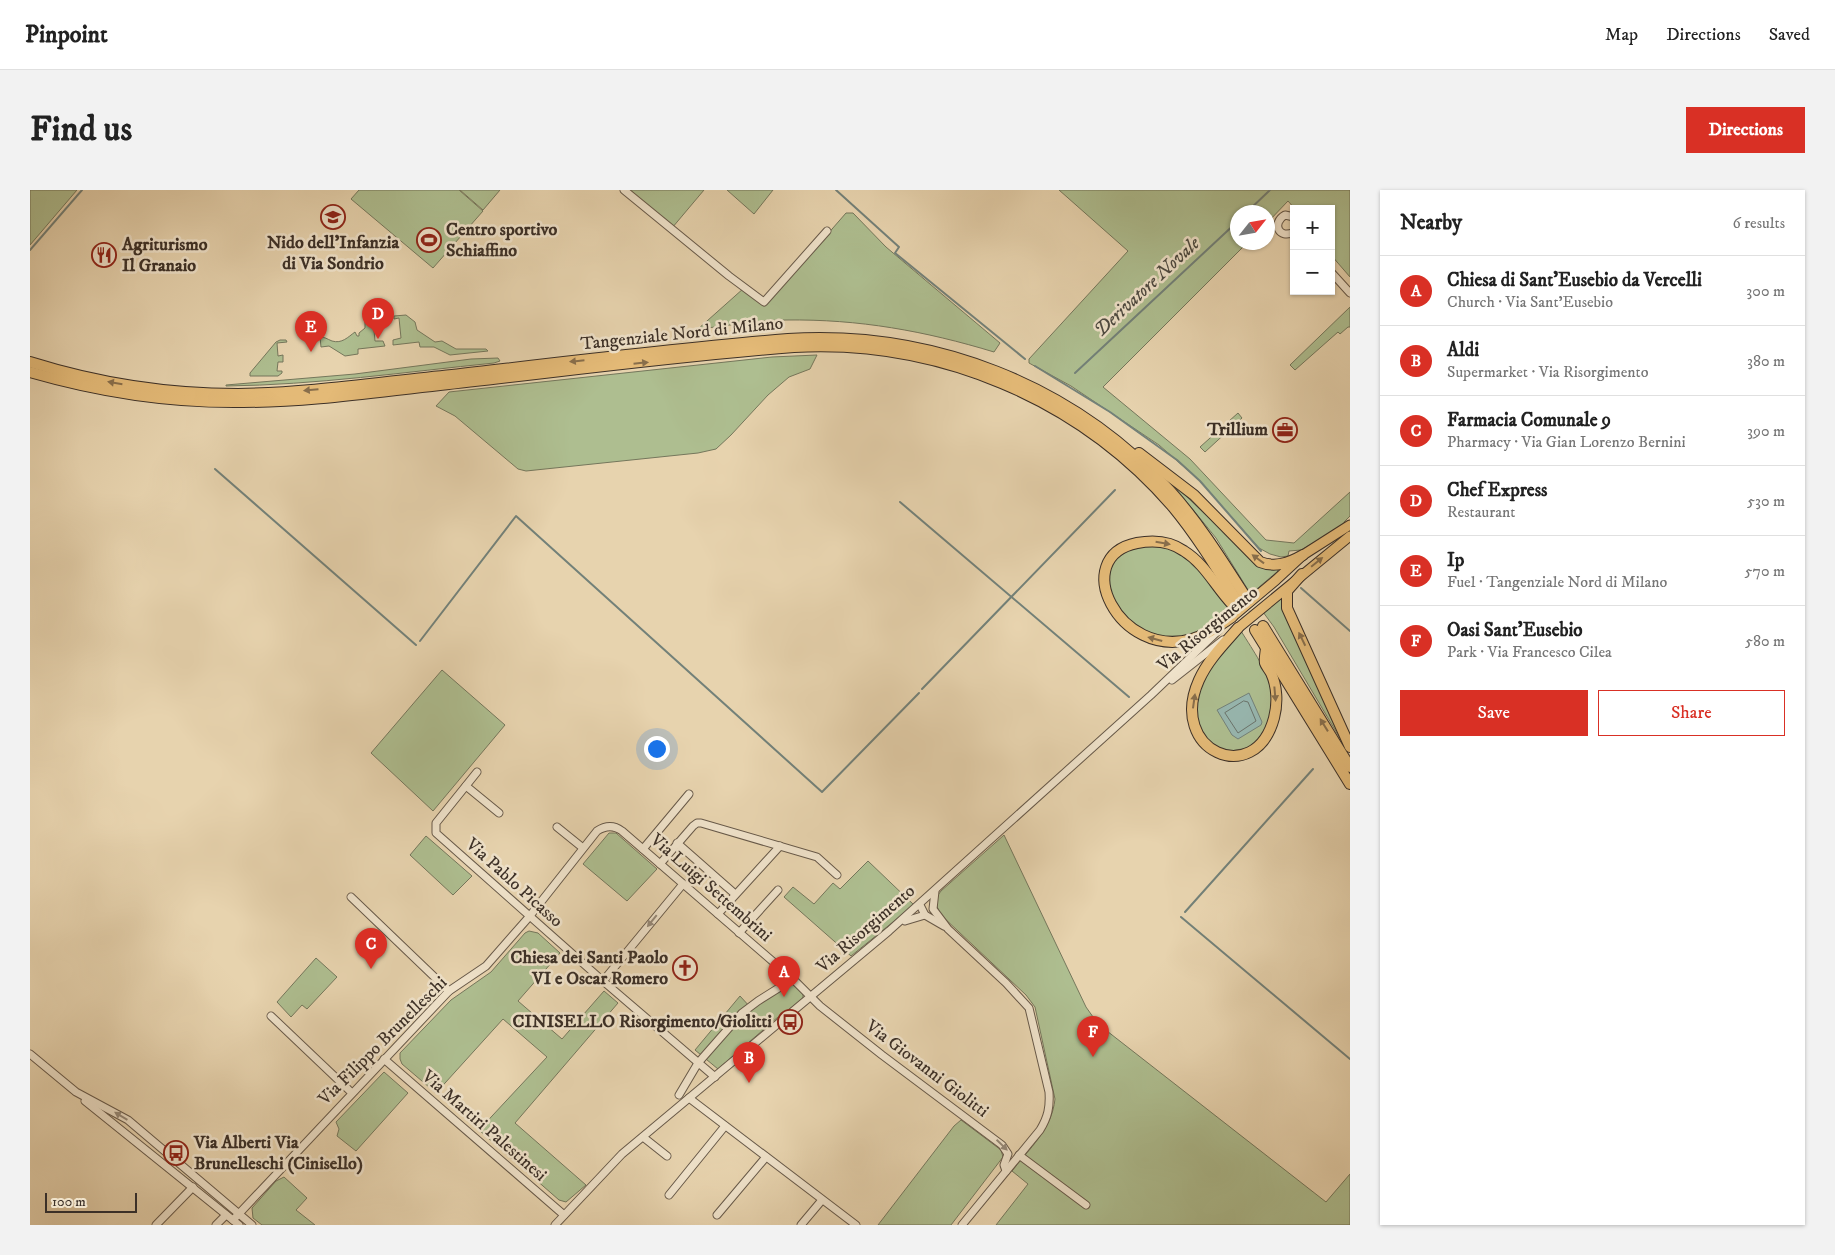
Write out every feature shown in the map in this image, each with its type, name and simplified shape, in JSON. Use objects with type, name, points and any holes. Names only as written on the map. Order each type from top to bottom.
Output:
[{"type":"highway","name":"Tangenziale Nord di Milano","points":[[30,362],[83,377],[143,388],[197,393],[251,394],[336,387],[760,341],[801,338],[843,338],[898,344],[965,360],[1028,385],[1076,412],[1120,444],[1170,491],[1204,534],[1238,600]]},
{"type":"highway","name":"Tangenziale Nord di Milano","points":[[30,372],[84,386],[132,395],[196,401],[252,402],[330,397],[780,348],[841,346],[908,354],[960,367],[1011,386],[1059,411],[1104,442],[1135,468],[1173,507],[1205,550],[1238,600]]},
{"type":"highway","points":[[1076,412],[1092,417],[1194,495],[1260,562],[1278,565],[1293,561],[1303,555]]},
{"type":"highway","points":[[1232,617],[1207,633],[1191,640],[1168,642],[1150,638],[1126,623],[1113,609],[1106,592],[1105,574],[1111,559],[1124,547],[1151,541],[1169,543],[1185,551],[1238,600]]},
{"type":"highway","points":[[1302,574],[1287,591],[1287,608],[1350,747]]},
{"type":"highway","points":[[1238,628],[1209,664],[1195,692],[1192,709],[1194,726],[1202,740],[1216,751],[1231,756],[1247,753],[1262,743],[1270,730],[1275,715],[1276,700],[1273,679],[1265,662],[1266,648]]},
{"type":"highway","points":[[1350,767],[1259,628],[1266,648],[1350,784]]},
{"type":"main road","name":"Via Risorgimento","points":[[1232,617],[1303,555],[1350,525]]},
{"type":"main road","name":"Via Risorgimento","points":[[1238,628],[1350,536]]},
{"type":"street","points":[[624,190],[729,276],[764,302],[827,231]]},
{"type":"street","points":[[1290,216],[1285,215],[1277,224],[1280,232],[1290,234]]},
{"type":"street","points":[[1335,276],[1350,293]]},
{"type":"street","name":"Via Risorgimento","points":[[555,1225],[611,1165],[921,904],[1151,695],[1232,617]]},
{"type":"street","name":"Via Risorgimento","points":[[1151,695],[1238,628]]},
{"type":"street","name":"Via Pablo Picasso","points":[[478,772],[436,823],[436,833],[529,917],[715,1077]]},
{"type":"street","points":[[466,786],[499,813]]},
{"type":"street","points":[[643,849],[689,794]]},
{"type":"street","points":[[660,864],[697,823],[820,859],[837,874]]},
{"type":"street","name":"Via Filippo Brunelleschi","points":[[237,1220],[352,1093],[449,991],[486,966],[529,917],[597,831],[609,826]]},
{"type":"street","name":"Via Luigi Settembrini","points":[[609,826],[617,827],[812,997]]},
{"type":"street","points":[[557,827],[583,848]]},
{"type":"street","points":[[677,843],[735,894]]},
{"type":"street","points":[[718,914],[780,846]]},
{"type":"street","points":[[603,981],[683,884]]},
{"type":"street","points":[[739,933],[778,890]]},
{"type":"street","points":[[933,909],[935,891]]},
{"type":"street","points":[[351,897],[449,991]]},
{"type":"street","points":[[921,904],[933,909],[948,929],[1022,998],[1031,1014],[1049,1092],[1050,1106],[1045,1122],[962,1225]]},
{"type":"street","points":[[921,904],[925,915],[948,929]]},
{"type":"street","points":[[896,926],[914,917],[925,915]]},
{"type":"street","points":[[679,1095],[698,1063],[742,1013],[793,979]]},
{"type":"street","name":"Via Giovanni Giolitti","points":[[812,997],[820,1006],[882,1055],[1002,1145],[1008,1154],[1004,1165],[1006,1171]]},
{"type":"street","points":[[271,1016],[352,1093]]},
{"type":"street","points":[[30,1055],[226,1215],[252,1225]]},
{"type":"street","name":"Via Martiri Palestinesi","points":[[384,1059],[564,1215]]},
{"type":"street","points":[[76,1092],[122,1115],[237,1220]]},
{"type":"street","points":[[689,1098],[856,1225]]},
{"type":"street","points":[[670,1195],[725,1126]]},
{"type":"street","points":[[144,1147],[131,1132],[135,1130],[147,1137]]},
{"type":"street","points":[[643,1137],[667,1156]]},
{"type":"street","points":[[1019,1155],[1086,1205]]},
{"type":"street","points":[[717,1215],[766,1157]]},
{"type":"street","points":[[156,1225],[193,1187]]},
{"type":"street","points":[[205,1198],[215,1203],[237,1220]]},
{"type":"street","points":[[801,1225],[822,1200]]},
{"type":"street","points":[[216,1225],[226,1215]]},
{"type":"green space","points":[[30,190],[77,190],[30,245]]},
{"type":"green space","name":"Centro sportivo Schiaffino","points":[[359,190],[459,190],[483,211],[433,268],[351,199]]},
{"type":"green space","points":[[460,190],[500,190],[483,210]]},
{"type":"green space","points":[[628,190],[704,190],[672,228]]},
{"type":"green space","points":[[727,190],[773,190],[754,214]]},
{"type":"green space","points":[[1059,190],[1350,190],[1350,277],[1335,260],[1335,205],[1292,205],[1288,201],[1275,215],[1275,205],[1230,205],[1230,250],[1240,250],[1103,387],[1190,459],[1266,540],[1294,543],[1350,492],[1350,516],[1344,522],[1345,525],[1301,550],[1289,551],[1288,556],[1281,557],[1270,554],[1259,548],[1199,480],[1159,445],[1071,386],[1029,363],[1029,359],[1128,251]]},
{"type":"green space","points":[[846,213],[853,213],[886,247],[1000,343],[994,352],[917,332],[866,324],[813,320],[775,320],[698,329],[744,288],[765,306]]},
{"type":"green space","points":[[1350,307],[1350,327],[1340,334],[1338,332],[1295,370],[1290,365]]},
{"type":"green space","points":[[406,315],[415,322],[417,330],[435,342],[442,341],[456,349],[486,349],[488,351],[450,355],[434,347],[420,347],[419,342],[393,345],[393,340],[401,338],[399,318],[394,319],[394,316]]},
{"type":"green space","points":[[373,320],[375,341],[383,341],[385,346],[358,349],[358,354],[345,356],[329,346],[321,347],[320,337],[339,342],[355,332],[359,336],[359,333],[365,328],[365,321]]},
{"type":"green space","points":[[286,340],[287,342],[277,343],[278,356],[283,355],[283,362],[278,362],[277,371],[282,371],[282,373],[278,376],[250,376],[250,373],[276,342]]},
{"type":"green space","points":[[817,355],[810,369],[789,377],[768,395],[716,449],[698,453],[526,471],[518,469],[455,416],[436,406],[449,392],[772,357]]},
{"type":"green space","points":[[498,358],[500,361],[494,363],[360,377],[226,386],[355,374],[471,359]]},
{"type":"green space","points":[[1238,413],[1242,418],[1205,452],[1200,447]]},
{"type":"green space","points":[[1169,480],[1244,551],[1276,568],[1278,571],[1250,593],[1216,538]]},
{"type":"green space","points":[[1159,545],[1181,553],[1207,577],[1230,612],[1202,632],[1173,639],[1144,633],[1116,608],[1107,577],[1114,560],[1133,547]]},
{"type":"green space","points":[[1281,596],[1283,605],[1347,750],[1274,627],[1263,612]]},
{"type":"green space","points":[[1241,631],[1266,674],[1271,688],[1272,701],[1270,716],[1264,731],[1253,747],[1225,752],[1203,739],[1195,714],[1199,689],[1214,661]]},
{"type":"green space","points":[[442,670],[505,725],[433,811],[371,753]]},
{"type":"green space","points":[[609,833],[616,833],[657,869],[627,901],[583,864]]},
{"type":"green space","points":[[1004,835],[1086,1007],[1098,1024],[1326,1202],[1350,1174],[1350,1225],[996,1225],[1028,1184],[1012,1171],[1045,1129],[1053,1110],[1055,1099],[1035,1007],[1026,995],[942,916],[937,907],[937,900],[941,891]]},
{"type":"green space","points":[[426,836],[472,876],[453,895],[410,855]]},
{"type":"green space","points":[[868,861],[914,905],[851,956],[784,897],[793,887],[814,904],[833,883],[840,889]]},
{"type":"green space","points":[[529,931],[538,933],[560,953],[518,1001],[562,1039],[604,991],[618,1003],[515,1123],[586,1185],[566,1202],[559,1200],[479,1130],[547,1057],[503,1019],[436,1093],[402,1064],[400,1059],[400,1053],[451,1000],[491,972],[525,933]]},
{"type":"green space","points":[[316,958],[337,977],[307,1009],[302,1005],[291,1017],[277,1002]]},
{"type":"green space","points":[[792,982],[803,993],[803,999],[778,1017],[718,1069],[695,1050],[740,996],[751,1008]]},
{"type":"green space","points":[[384,1072],[408,1093],[356,1151],[337,1136],[339,1129],[336,1122]]},
{"type":"green space","points":[[961,1120],[1001,1150],[1003,1157],[951,1225],[878,1225],[954,1126]]},
{"type":"green space","points":[[284,1177],[307,1198],[296,1210],[315,1225],[262,1225],[253,1218],[252,1208],[276,1181]]},
{"type":"water","points":[[1249,693],[1262,722],[1261,725],[1238,739],[1232,735],[1217,710]]},
{"type":"waterway","points":[[30,250],[82,190]]},
{"type":"waterway","points":[[836,190],[899,247],[895,253],[1025,359]]},
{"type":"waterway","name":"Derivatore Novale","points":[[1254,205],[1270,190]]},
{"type":"waterway","name":"Derivatore Novale","points":[[1075,373],[1230,228]]},
{"type":"waterway","points":[[1035,366],[1110,412],[1177,460],[1200,481],[1261,551]]},
{"type":"waterway","points":[[215,469],[416,645]]},
{"type":"waterway","points":[[922,689],[1115,490]]},
{"type":"waterway","points":[[900,502],[1129,697]]},
{"type":"waterway","points":[[420,641],[516,516],[822,792],[919,693]]},
{"type":"waterway","points":[[1301,588],[1350,631]]},
{"type":"waterway","points":[[1185,912],[1313,769]]},
{"type":"waterway","points":[[1181,917],[1350,1059]]},
{"type":"tunnel","points":[[1245,596],[1263,626]]},
{"type":"tunnel","points":[[1238,602],[1255,630]]},
{"type":"place","name":"Nido dell'Infanzia di Via Sondrio","points":[[333,217]]},
{"type":"place","name":"Centro sportivo Schiaffino","points":[[429,240]]},
{"type":"place","name":"Agriturismo Il Granaio","points":[[104,255]]},
{"type":"place","name":"Chef Express","points":[[378,339]]},
{"type":"place","name":"Ip","points":[[311,352]]},
{"type":"place","name":"Trillium","points":[[1285,430]]},
{"type":"place","name":"Chiesa dei Santi Paolo VI e Oscar Romero","points":[[685,968]]},
{"type":"place","name":"Farmacia Comunale 9","points":[[371,969]]},
{"type":"place","name":"Chiesa di Sant'Eusebio da Vercelli","points":[[784,997]]},
{"type":"place","name":"CINISELLO Risorgimento/Giolitti","points":[[790,1022]]},
{"type":"place","name":"Oasi Sant'Eusebio","points":[[1093,1057]]},
{"type":"place","name":"Aldi","points":[[749,1083]]},
{"type":"place","name":"Via Alberti Via Brunelleschi (Cinisello)","points":[[176,1153]]}]
